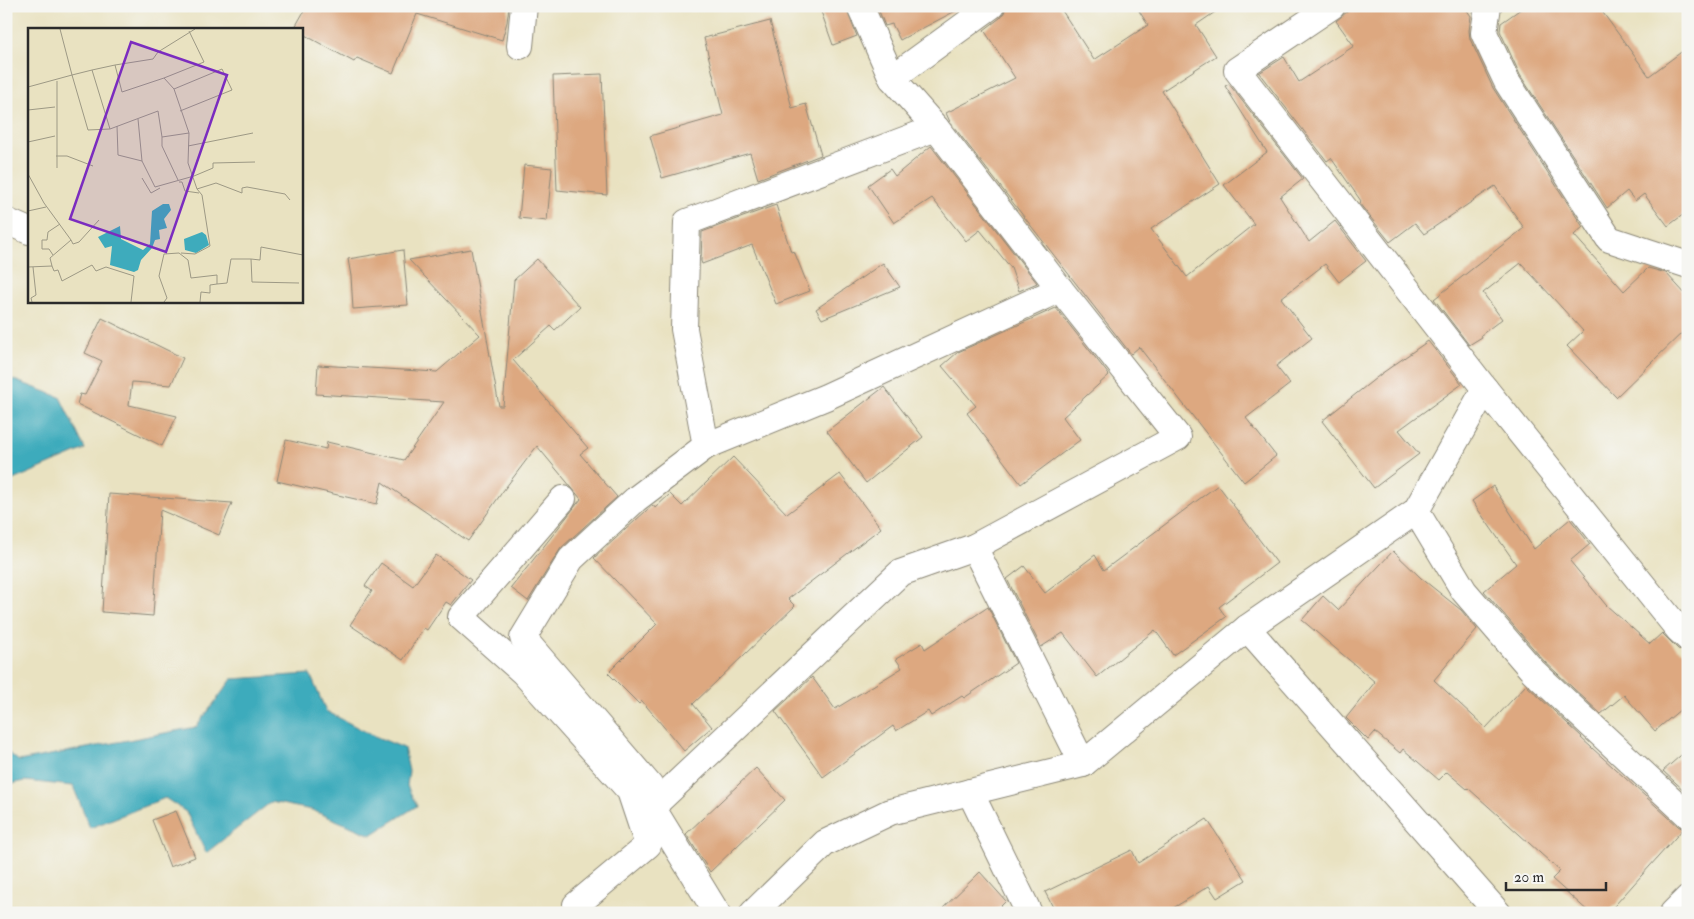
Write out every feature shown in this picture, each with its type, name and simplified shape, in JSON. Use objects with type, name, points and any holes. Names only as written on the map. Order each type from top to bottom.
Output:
[{"type":"street","points":[[520,46],[524,6]]},
{"type":"street","points":[[652,807],[900,573],[974,547],[1178,436],[1060,289],[936,128],[892,78],[860,6]]},
{"type":"street","points":[[892,78],[991,6]]},
{"type":"street","points":[[1332,6],[1237,70],[1485,389],[1672,622],[1688,638]]},
{"type":"street","points":[[1488,6],[1484,33],[1506,82],[1610,239],[1688,265]]},
{"type":"street","points":[[706,446],[684,329],[688,222],[936,128]]},
{"type":"street","points":[[6,221],[28,231]]},
{"type":"street","points":[[716,913],[652,807],[650,786],[523,638],[571,560],[636,499],[706,446],[826,397],[1060,289]]},
{"type":"street","points":[[753,913],[825,843],[890,812],[1082,764],[1246,628],[1416,510],[1485,389]]},
{"type":"street","points":[[563,498],[462,618],[523,672],[630,791],[648,845],[576,905],[577,913]]},
{"type":"street","points":[[1416,510],[1464,591],[1533,671],[1688,815]]},
{"type":"street","points":[[974,547],[1082,764]]},
{"type":"street","points":[[1246,628],[1498,913]]},
{"type":"street","points":[[970,792],[1028,913]]},
{"type":"street","points":[[1673,913],[1688,898]]},
{"type":"water","points":[[6,377],[60,397],[85,449],[6,483]]},
{"type":"water","points":[[310,674],[326,711],[372,735],[404,748],[409,771],[407,786],[417,806],[371,835],[312,810],[271,802],[206,853],[186,812],[165,798],[90,828],[73,786],[25,781],[6,785],[6,751],[19,761],[196,727],[232,679]]},
{"type":"building","points":[[307,6],[509,6],[502,40],[417,14],[393,73],[357,58],[354,62],[302,34],[302,28],[295,28]]},
{"type":"building","points":[[819,6],[845,6],[857,36],[833,45]]},
{"type":"building","points":[[877,6],[965,6],[900,40],[892,24],[885,26]]},
{"type":"building","points":[[1006,6],[1059,6],[1094,60],[1148,25],[1136,6],[1224,6],[1196,25],[1216,56],[1162,91],[1220,184],[1151,229],[1187,277],[1254,224],[1224,185],[1267,152],[1225,86],[1229,84],[1303,179],[1280,197],[1309,242],[1335,221],[1366,261],[1339,282],[1325,264],[1281,298],[1312,338],[1276,366],[1290,384],[1246,418],[1276,456],[1244,482],[1139,347],[1131,354],[950,122],[946,113],[1015,78],[984,30],[1000,18]]},
{"type":"building","points":[[1354,6],[1464,6],[1471,16],[1470,39],[1493,88],[1583,227],[1574,235],[1624,291],[1648,268],[1666,273],[1688,297],[1688,327],[1616,397],[1567,346],[1583,331],[1521,263],[1483,293],[1502,319],[1481,335],[1482,337],[1469,345],[1434,299],[1524,228],[1495,186],[1424,234],[1415,223],[1390,242],[1359,203],[1361,201],[1331,158],[1327,161],[1259,73],[1284,57],[1299,82],[1354,46],[1336,21]]},
{"type":"building","points":[[1525,6],[1598,6],[1649,76],[1688,47],[1688,211],[1668,226],[1644,194],[1635,201],[1627,191],[1607,208],[1520,75],[1500,31],[1501,23]]},
{"type":"building","points":[[770,21],[792,108],[806,104],[821,155],[758,179],[750,153],[662,178],[650,136],[723,115],[704,38]]},
{"type":"building","points":[[602,74],[607,195],[557,190],[553,76]]},
{"type":"building","points":[[931,146],[1037,283],[1019,291],[1011,268],[980,230],[966,241],[932,198],[894,223],[868,185],[890,169],[895,176]]},
{"type":"building","points":[[524,165],[552,168],[547,221],[519,218]]},
{"type":"building","points":[[776,205],[791,252],[794,251],[810,291],[776,304],[752,245],[702,264],[701,261],[702,232]]},
{"type":"building","points":[[471,249],[499,406],[503,406],[514,280],[537,259],[580,307],[555,330],[551,326],[513,360],[588,448],[580,454],[617,497],[561,548],[528,601],[511,588],[581,499],[537,446],[468,541],[382,482],[377,504],[277,481],[286,440],[326,449],[327,442],[404,460],[444,402],[316,394],[318,365],[437,372],[480,335],[409,260]]},
{"type":"building","points":[[403,250],[408,305],[353,309],[348,259]]},
{"type":"building","points":[[883,263],[900,287],[822,319],[816,309]]},
{"type":"building","points":[[1056,308],[1109,375],[1063,417],[1080,440],[1021,484],[967,413],[976,406],[942,366],[958,352]]},
{"type":"building","points":[[102,318],[183,358],[171,385],[132,382],[129,405],[177,416],[162,446],[77,404],[80,394],[85,395],[102,361],[85,353]]},
{"type":"building","points":[[1428,341],[1462,384],[1399,430],[1419,454],[1374,488],[1322,421],[1381,374]]},
{"type":"building","points":[[884,387],[923,437],[866,483],[827,431]]},
{"type":"building","points":[[733,457],[787,514],[840,474],[881,528],[788,599],[795,606],[693,704],[712,727],[684,751],[642,701],[639,704],[608,673],[657,624],[594,558],[653,505],[655,508],[670,494],[682,506]]},
{"type":"building","points":[[1218,485],[1277,563],[1219,607],[1226,617],[1173,655],[1155,630],[1097,677],[1063,633],[1041,647],[1007,579],[1024,566],[1045,593],[1095,555],[1104,570]]},
{"type":"building","points":[[1493,486],[1534,549],[1570,519],[1590,544],[1570,561],[1606,605],[1650,644],[1662,633],[1678,649],[1688,653],[1688,703],[1655,731],[1624,695],[1601,714],[1544,661],[1484,591],[1516,564],[1472,501]]},
{"type":"building","points":[[109,494],[232,503],[219,535],[160,510],[153,616],[102,612]]},
{"type":"building","points":[[1393,551],[1421,578],[1461,610],[1477,629],[1434,680],[1486,728],[1526,685],[1581,738],[1683,829],[1608,913],[1590,913],[1552,879],[1560,871],[1468,788],[1447,772],[1439,780],[1403,749],[1400,753],[1375,732],[1368,740],[1346,718],[1375,682],[1302,620],[1323,596],[1338,610]]},
{"type":"building","points":[[436,555],[471,580],[451,605],[446,602],[427,630],[424,628],[403,660],[350,625],[372,591],[365,586],[381,563],[413,586]]},
{"type":"building","points":[[988,607],[1016,663],[964,698],[962,696],[931,716],[928,711],[896,731],[893,726],[823,777],[775,711],[812,677],[835,709],[902,668],[896,659],[922,643],[925,649]]},
{"type":"building","points":[[1688,749],[1688,794],[1663,771]]},
{"type":"building","points":[[756,768],[785,800],[710,872],[686,834]]},
{"type":"building","points":[[176,811],[195,857],[170,867],[152,820]]},
{"type":"building","points":[[1207,819],[1246,880],[1217,898],[1209,886],[1165,913],[1056,913],[1045,892],[1132,850],[1138,863]]},
{"type":"building","points":[[980,872],[1006,901],[994,913],[938,913]]}]
